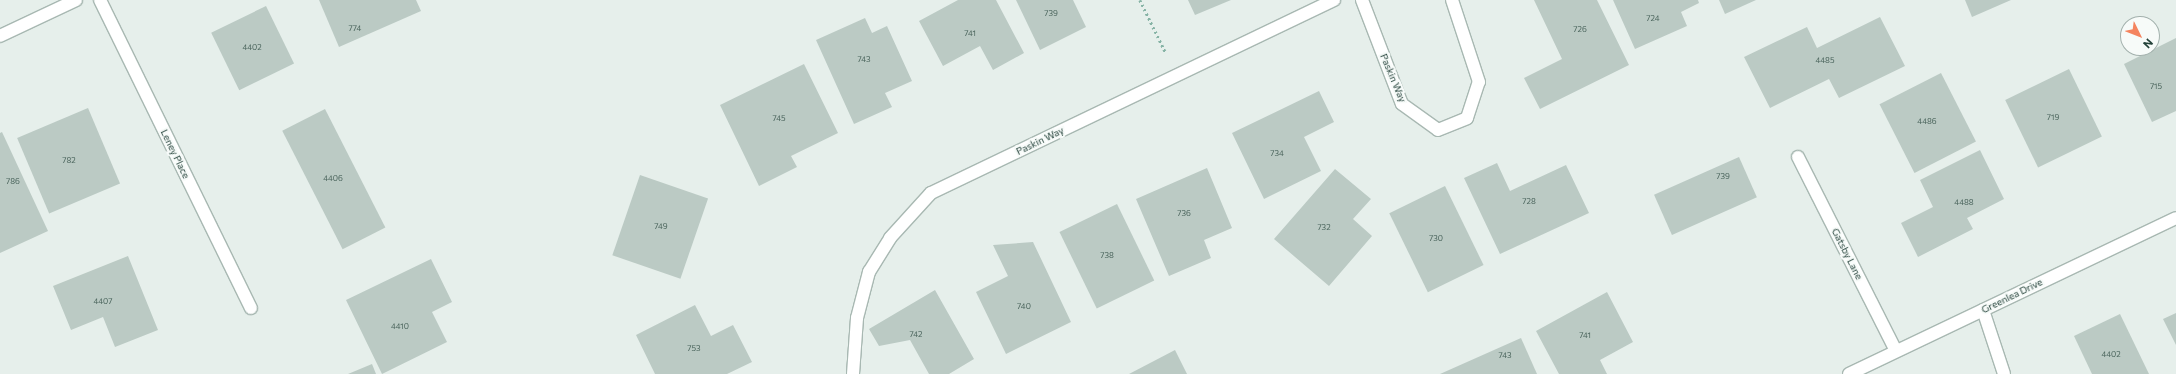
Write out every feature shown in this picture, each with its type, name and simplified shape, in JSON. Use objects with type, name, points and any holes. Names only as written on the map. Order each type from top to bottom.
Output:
[{"type":"street","points":[[0,36],[76,0]]},
{"type":"street","name":"Leney Place","points":[[100,0],[251,308]]},
{"type":"street","name":"Paskin Way","points":[[853,374],[857,318],[869,272],[890,238],[931,194],[1334,0]]},
{"type":"street","name":"Paskin Way","points":[[1362,0],[1402,104],[1438,130],[1468,118],[1479,82],[1452,0]]},
{"type":"street","name":"Gatsby Lane","points":[[1798,156],[1896,351]]},
{"type":"street","name":"Greenlea Drive","points":[[1849,374],[2176,218]]},
{"type":"street","points":[[1983,310],[2004,374]]},
{"type":"path","points":[[1140,0],[1176,75]]},
{"type":"building","points":[[319,0],[416,0],[421,11],[339,47]]},
{"type":"building","points":[[958,0],[996,0],[1024,53],[993,70],[980,46],[943,66],[919,21]]},
{"type":"building","points":[[1016,0],[1073,0],[1086,27],[1040,50]]},
{"type":"building","points":[[1188,0],[1231,0],[1195,15]]},
{"type":"building","points":[[1534,0],[1597,0],[1629,65],[1540,109],[1524,78],[1562,59]]},
{"type":"building","points":[[1613,0],[1698,0],[1699,3],[1681,12],[1687,26],[1635,49]]},
{"type":"building","points":[[1719,0],[1756,0],[1725,14]]},
{"type":"building","points":[[1965,0],[2011,0],[1972,17]]},
{"type":"building","points":[[266,6],[294,64],[239,90],[211,33]]},
{"type":"building","points":[[1880,17],[1905,66],[1839,98],[1829,79],[1770,108],[1744,57],[1807,27],[1817,48]]},
{"type":"building","points":[[865,18],[872,33],[887,26],[912,81],[885,93],[892,107],[854,124],[816,40]]},
{"type":"building","points":[[2176,38],[2176,111],[2152,122],[2124,64],[2140,56],[2160,56],[2160,46]]},
{"type":"building","points":[[804,64],[838,133],[791,156],[797,167],[759,186],[720,105]]},
{"type":"building","points":[[2069,69],[2102,136],[2038,168],[2005,100]]},
{"type":"building","points":[[1941,73],[1976,142],[1914,173],[1880,104]]},
{"type":"building","points":[[1319,91],[1334,122],[1304,137],[1321,171],[1264,199],[1232,133]]},
{"type":"building","points":[[88,108],[120,183],[49,214],[17,138]]},
{"type":"building","points":[[325,109],[385,228],[343,249],[282,131]]},
{"type":"building","points":[[2,132],[48,231],[0,253],[0,133]]},
{"type":"building","points":[[1980,150],[2004,199],[1967,218],[1973,229],[1918,257],[1901,223],[1933,207],[1920,180]]},
{"type":"building","points":[[1739,157],[1757,197],[1672,235],[1654,195]]},
{"type":"building","points":[[1497,163],[1510,191],[1566,165],[1589,213],[1500,254],[1464,178]]},
{"type":"building","points":[[1207,168],[1232,228],[1204,240],[1211,258],[1169,276],[1136,199]]},
{"type":"building","points":[[1335,169],[1371,199],[1353,219],[1372,236],[1329,286],[1274,239]]},
{"type":"building","points":[[640,175],[708,198],[680,279],[612,255]]},
{"type":"building","points":[[1445,186],[1484,265],[1428,292],[1389,213]]},
{"type":"building","points":[[1117,204],[1154,280],[1097,308],[1059,232]]},
{"type":"building","points":[[1033,242],[1071,322],[1006,354],[976,292],[1008,276],[993,245]]},
{"type":"building","points":[[128,256],[158,330],[115,347],[103,317],[71,330],[53,286]]},
{"type":"building","points":[[431,259],[452,302],[432,312],[447,342],[382,374],[346,300]]},
{"type":"building","points":[[935,290],[974,359],[949,374],[929,374],[910,340],[879,346],[869,329]]},
{"type":"building","points":[[1607,292],[1633,342],[1600,360],[1607,374],[1559,374],[1536,331]]},
{"type":"building","points":[[695,305],[711,336],[733,325],[752,362],[727,374],[655,374],[636,335]]},
{"type":"building","points":[[2176,313],[2176,345],[2163,319]]},
{"type":"building","points":[[2120,314],[2149,374],[2092,374],[2074,336]]},
{"type":"building","points":[[1521,338],[1537,374],[1440,374]]},
{"type":"building","points":[[1175,350],[1187,374],[1129,374]]},
{"type":"building","points":[[372,364],[376,374],[348,374]]}]
